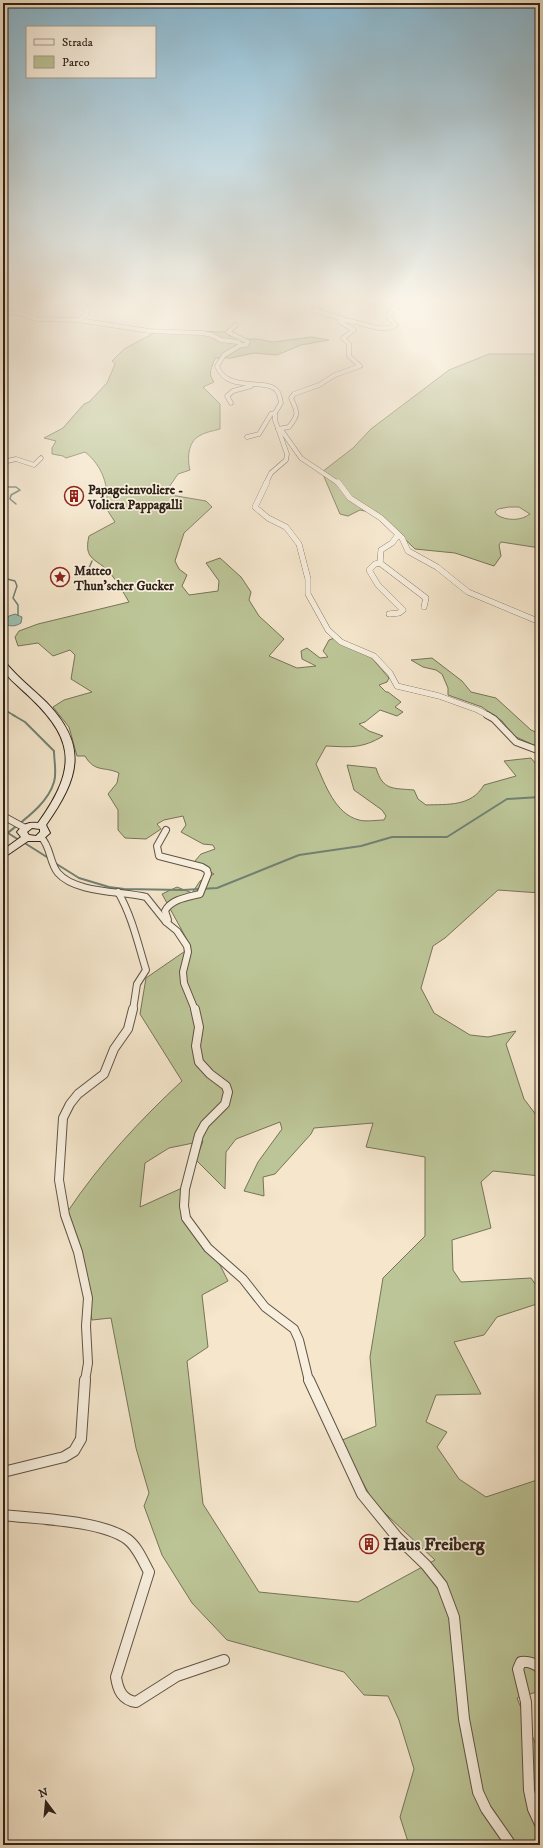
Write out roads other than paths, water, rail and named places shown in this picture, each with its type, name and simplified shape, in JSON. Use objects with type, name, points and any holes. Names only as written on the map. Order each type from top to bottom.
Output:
[{"type":"main road","points":[[6,668],[56,717],[64,728],[70,754],[68,779],[62,794],[41,826]]},
{"type":"main road","points":[[3,855],[23,841],[41,837],[46,831],[41,826],[23,826],[23,841]]},
{"type":"street","points":[[278,429],[289,427],[298,417],[298,410],[291,398],[294,394],[320,384]]},
{"type":"street","points":[[231,403],[227,396],[230,392],[248,388],[251,385],[266,386],[276,389],[281,403],[275,413],[275,420],[287,454],[286,460],[271,473],[254,507],[268,518],[286,527],[299,544],[308,579],[308,594],[328,630],[341,642],[374,656],[390,672],[397,686],[439,696],[478,710],[494,719],[516,742],[540,752]]},
{"type":"street","points":[[247,437],[259,434],[271,414],[275,413]]},
{"type":"street","points":[[278,429],[283,432],[303,461],[337,481],[350,498],[378,516],[398,535],[408,551],[437,567],[463,589],[540,622]]},
{"type":"street","points":[[3,462],[16,459],[34,465],[42,458]]},
{"type":"street","points":[[380,563],[381,550],[392,543],[398,535]]},
{"type":"street","points":[[389,614],[399,613],[403,610],[378,585],[369,570],[374,564],[380,563],[426,598],[424,607]]},
{"type":"street","points":[[3,816],[23,826]]},
{"type":"street","points":[[166,830],[156,845],[156,852],[159,856],[202,867],[207,870],[208,874],[203,889],[193,896],[180,899],[167,906],[165,911],[168,920],[166,922]]},
{"type":"street","points":[[41,837],[48,843],[56,871],[67,880],[79,885],[146,897],[166,922],[177,931],[188,952],[183,972],[184,983],[195,1010],[199,1027],[196,1046],[199,1062],[210,1074],[226,1086],[228,1092],[225,1104],[205,1124],[192,1153],[185,1189],[184,1206],[186,1218],[208,1248],[243,1279],[265,1307],[294,1329],[299,1340],[310,1385],[362,1494],[397,1537],[426,1565],[442,1585],[454,1617],[464,1720],[478,1792],[486,1808],[511,1845]]},
{"type":"street","points":[[3,1472],[64,1457],[74,1450],[81,1439],[83,1393],[88,1363],[86,1326],[88,1298],[78,1252],[65,1215],[59,1169],[63,1118],[70,1104],[78,1094],[104,1074],[114,1049],[128,1029],[136,999],[137,984],[146,970],[133,926],[125,904],[118,892]]},
{"type":"street","points":[[3,1515],[83,1525],[116,1532],[126,1539],[138,1551],[149,1572],[116,1677],[117,1686],[123,1698],[129,1702],[136,1702],[177,1676],[224,1660]]},
{"type":"street","points":[[540,1668],[534,1663],[525,1661],[521,1662],[518,1669],[526,1702],[529,1790],[533,1809],[540,1824]]},
{"type":"waterway","points":[[3,487],[16,487],[20,490],[11,495],[10,499],[16,504]]},
{"type":"waterway","points":[[92,561],[89,568],[94,571]]},
{"type":"waterway","points":[[3,578],[15,581],[17,586],[13,598],[18,605],[18,615]]},
{"type":"waterway","points":[[3,709],[15,716]]},
{"type":"waterway","points":[[3,837],[32,813],[45,799],[54,782],[55,775],[54,751],[25,722],[13,715]]},
{"type":"waterway","points":[[55,863],[79,878],[109,887],[124,889],[183,890],[217,888],[299,855],[361,846],[392,837],[447,837],[507,799],[540,797]]},
{"type":"waterway","points":[[8,833],[19,840]]},
{"type":"waterway","points":[[23,842],[50,859]]},
{"type":"place","name":"Papageienvoliere - Voliera Pappagalli","points":[[74,496]]},
{"type":"place","name":"Matteo Thun'scher Gucker","points":[[60,577]]},
{"type":"place","name":"Haus Freiberg","points":[[369,1544]]}]
